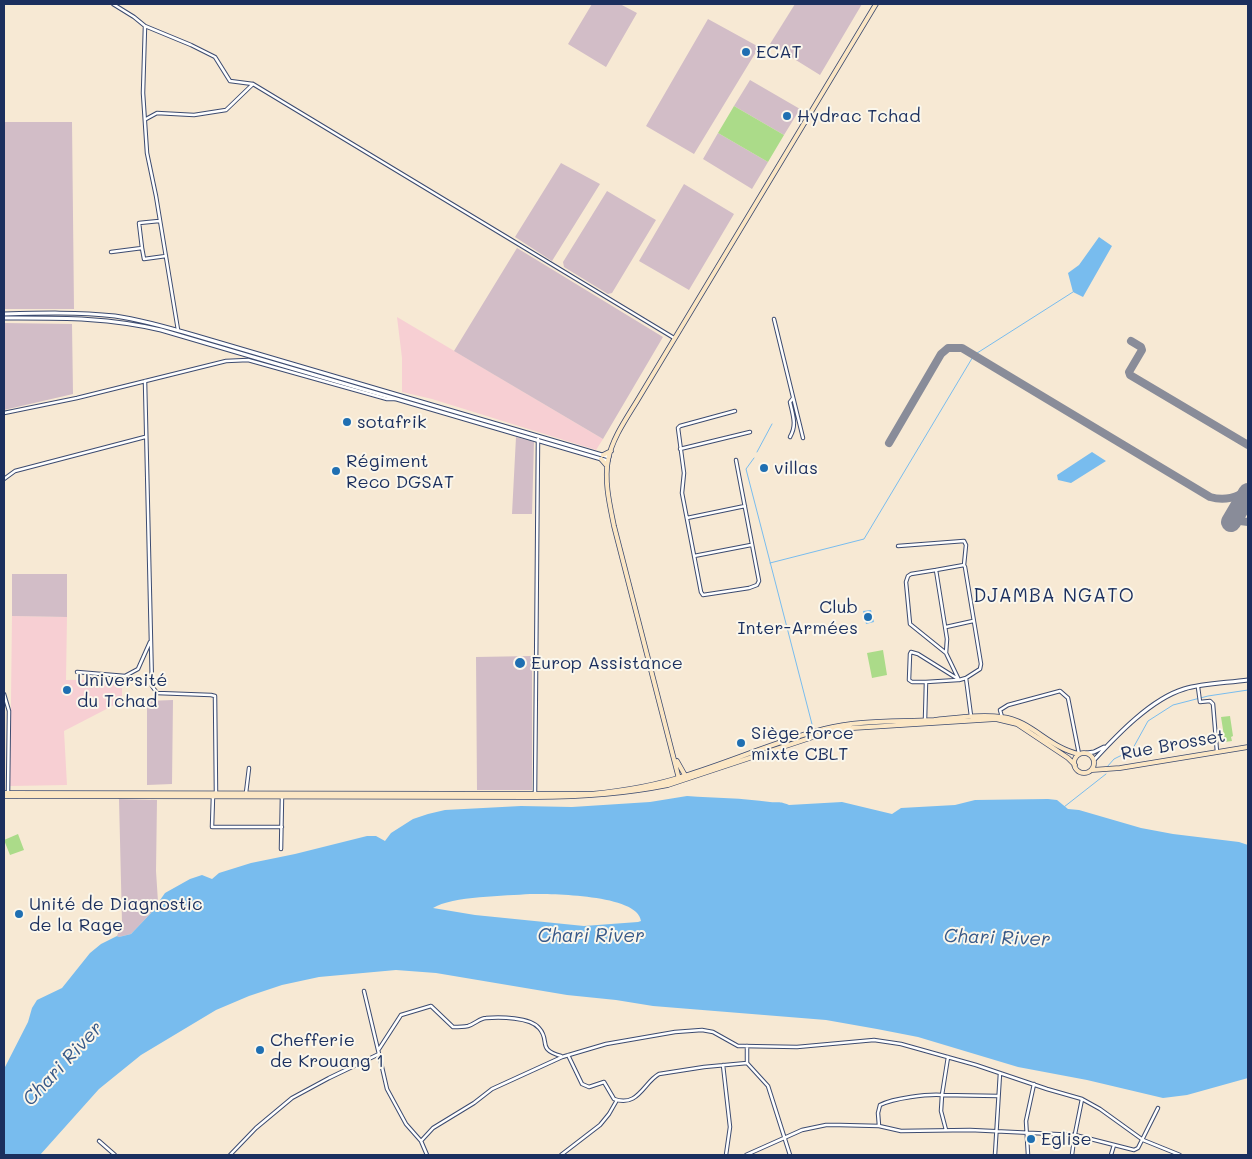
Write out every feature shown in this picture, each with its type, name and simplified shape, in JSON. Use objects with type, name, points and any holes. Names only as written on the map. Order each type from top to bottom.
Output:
[{"type":"main road","points":[[680,779],[614,526],[608,491],[608,459],[619,431],[876,4]]},
{"type":"main road","points":[[607,466],[602,457],[611,451]]},
{"type":"main road","points":[[5,794],[599,796],[646,790],[837,729],[928,721],[972,717],[1002,717],[1018,721],[1063,750],[1079,754],[1087,753],[1092,756],[1094,761],[1092,770],[1082,772],[1068,758],[1024,728],[1008,721],[996,719],[928,721],[836,726],[809,733],[686,777]]},
{"type":"main road","name":"Rue Brosset","points":[[1092,770],[1120,768],[1248,747]]},
{"type":"main road","points":[[1075,764],[1075,759],[1079,754]]},
{"type":"main road","name":"Rue Brosset","points":[[1094,761],[1102,769]]},
{"type":"main road","points":[[670,780],[678,766]]},
{"type":"main road","points":[[678,766],[693,773]]},
{"type":"main road","points":[[678,766],[686,777]]},
{"type":"main road","points":[[535,796],[614,792],[680,779]]},
{"type":"main road","points":[[214,795],[246,793],[282,795]]},
{"type":"street","points":[[112,4],[145,26],[215,57],[230,81],[253,84],[675,339]]},
{"type":"street","points":[[145,26],[144,93],[147,153],[178,330]]},
{"type":"street","points":[[146,119],[157,114],[194,115],[226,110],[253,84]]},
{"type":"street","points":[[160,221],[139,223],[142,248],[144,259],[166,256]]},
{"type":"street","points":[[111,252],[142,248]]},
{"type":"street","points":[[4,314],[62,313],[115,316],[178,330],[396,397]]},
{"type":"street","points":[[4,318],[91,318],[135,324],[170,332],[608,459]]},
{"type":"street","points":[[774,319],[803,438]]},
{"type":"street","points":[[4,413],[240,359],[387,399],[392,400],[396,397]]},
{"type":"street","points":[[145,381],[152,686],[157,693],[211,694],[215,696],[212,827],[282,828]]},
{"type":"street","points":[[790,437],[794,430],[795,421],[790,402],[793,398]]},
{"type":"street","points":[[735,411],[678,428],[684,473],[682,493],[703,595],[749,588],[757,585],[759,581],[736,460]]},
{"type":"street","points":[[680,450],[750,432]]},
{"type":"street","points":[[4,479],[15,470],[145,437]]},
{"type":"street","points":[[535,796],[538,438]]},
{"type":"street","points":[[687,518],[745,506]]},
{"type":"street","points":[[898,546],[964,541],[966,546],[964,565],[968,579],[980,669],[960,680],[926,682],[912,682],[909,680],[910,654],[912,652],[960,680]]},
{"type":"street","points":[[694,556],[752,545]]},
{"type":"street","points":[[960,680],[946,653],[914,628],[909,619],[906,582],[908,576],[964,565]]},
{"type":"street","points":[[936,570],[946,627],[946,653]]},
{"type":"street","points":[[946,627],[974,621]]},
{"type":"street","points":[[76,672],[124,676],[138,669],[150,640]]},
{"type":"street","points":[[966,678],[972,717]]},
{"type":"street","points":[[1094,761],[1144,712],[1174,692],[1198,686],[1248,680]]},
{"type":"street","points":[[926,682],[928,721]]},
{"type":"street","points":[[1198,686],[1200,702],[1210,701],[1213,704],[1217,752]]},
{"type":"street","points":[[1002,717],[1000,710],[1008,705],[1060,691],[1068,698],[1079,754]]},
{"type":"street","points":[[4,694],[9,711],[5,794]]},
{"type":"street","points":[[1087,753],[1099,750],[1111,743]]},
{"type":"street","points":[[246,793],[249,768]]},
{"type":"street","points":[[281,849],[282,795]]},
{"type":"street","points":[[364,991],[387,1089],[406,1124],[420,1141],[427,1155]]},
{"type":"street","points":[[379,1049],[401,1015],[431,1006],[453,1027],[469,1026],[485,1018],[509,1018],[532,1022],[540,1028],[546,1049],[562,1057]]},
{"type":"street","points":[[420,1141],[432,1128],[474,1103],[492,1089],[562,1057],[618,1041],[688,1030],[713,1032],[738,1046],[797,1047],[881,1040],[901,1044],[1082,1099],[1100,1109],[1143,1140],[1180,1155]]},
{"type":"street","points":[[747,1046],[747,1063],[768,1086],[790,1155]]},
{"type":"street","points":[[230,1155],[256,1128],[292,1098],[328,1078],[379,1054]]},
{"type":"street","points":[[568,1055],[582,1084],[589,1087],[604,1082],[610,1093],[617,1100],[630,1099],[639,1095],[653,1078],[659,1074],[747,1063]]},
{"type":"street","points":[[946,1130],[941,1111],[948,1057]]},
{"type":"street","points":[[723,1065],[730,1127],[726,1155]]},
{"type":"street","points":[[995,1155],[1000,1073]]},
{"type":"street","points":[[1028,1155],[1025,1132],[1034,1084]]},
{"type":"street","points":[[879,1126],[879,1108],[883,1103],[912,1097],[942,1095],[998,1096]]},
{"type":"street","points":[[1072,1155],[1082,1099]]},
{"type":"street","points":[[561,1155],[600,1125],[617,1100]]},
{"type":"street","points":[[746,1155],[802,1130],[819,1126],[879,1126],[901,1132],[946,1130],[1075,1135],[1133,1150],[1138,1148],[1143,1140],[1158,1108]]},
{"type":"street","points":[[99,1141],[115,1155]]},
{"type":"street","points":[[1111,1155],[1114,1144]]},
{"type":"shaded area","points":[[592,4],[620,4],[637,13],[606,67],[568,44]]},
{"type":"shaded area","points":[[795,4],[862,4],[820,75],[770,44]]},
{"type":"shaded area","points":[[708,19],[759,47],[694,154],[646,126]]},
{"type":"shaded area","points":[[750,80],[800,109],[784,135],[734,106]]},
{"type":"shaded area","points":[[4,122],[72,122],[74,309],[4,309]]},
{"type":"shaded area","points":[[718,133],[768,162],[752,189],[703,159]]},
{"type":"shaded area","points":[[561,163],[600,184],[552,261],[515,237]]},
{"type":"shaded area","points":[[684,184],[734,214],[689,290],[639,261]]},
{"type":"shaded area","points":[[607,191],[656,220],[612,293],[608,294],[564,267],[563,262]]},
{"type":"shaded area","points":[[517,248],[663,337],[603,439],[454,351]]},
{"type":"shaded area","points":[[397,317],[603,439],[596,450],[432,399],[402,392],[402,358]]},
{"type":"shaded area","points":[[4,323],[72,324],[73,394],[4,410]]},
{"type":"shaded area","points":[[516,437],[534,442],[532,514],[512,514]]},
{"type":"shaded area","points":[[12,574],[67,574],[67,617],[12,616]]},
{"type":"shaded area","name":"Université du Tchad","points":[[12,616],[67,617],[66,680],[122,679],[122,701],[64,731],[67,785],[10,786]]},
{"type":"shaded area","points":[[532,656],[532,790],[477,790],[476,657]]},
{"type":"shaded area","points":[[173,700],[172,784],[147,785],[147,701]]},
{"type":"shaded area","points":[[119,799],[157,800],[156,871],[158,902],[151,913],[131,934],[119,937],[117,936],[122,923]]},
{"type":"green space","points":[[734,106],[784,135],[768,162],[718,133]]},
{"type":"green space","points":[[883,650],[887,675],[872,678],[867,653]]},
{"type":"green space","points":[[1230,716],[1233,736],[1231,737],[1232,741],[1225,742],[1221,717]]},
{"type":"green space","points":[[18,834],[24,850],[10,855],[4,840]]},
{"type":"water","points":[[1099,237],[1112,246],[1083,297],[1073,292],[1068,273],[1079,265]]},
{"type":"water","points":[[1092,452],[1106,461],[1071,483],[1058,480],[1057,475]]},
{"type":"water","name":"Club Inter-Armées","points":[[871,610],[874,622],[866,624],[863,611]]},
{"type":"water","name":"Chari River","points":[[687,796],[789,805],[842,802],[892,814],[901,808],[955,805],[975,800],[1048,799],[1057,800],[1068,809],[1079,810],[1141,828],[1239,842],[1248,845],[1248,1078],[1187,1095],[1163,1098],[1087,1080],[1018,1067],[918,1037],[826,1020],[653,1006],[567,995],[436,973],[396,970],[319,977],[282,985],[216,1010],[141,1055],[99,1089],[40,1155],[4,1155],[4,1069],[37,1000],[62,988],[90,953],[101,944],[117,936],[131,934],[151,913],[165,893],[190,879],[202,875],[212,879],[219,873],[251,863],[367,836],[376,836],[385,841],[391,833],[413,819],[445,810],[521,806],[572,807],[650,802]],"holes":[[[530,894],[573,895],[610,901],[625,905],[636,912],[641,921],[584,926],[475,915],[433,908],[466,899]]]},
{"type":"waterway","points":[[770,563],[864,539],[974,355],[1073,292]]},
{"type":"waterway","points":[[757,452],[772,424]]},
{"type":"waterway","points":[[754,458],[746,469],[813,728]]},
{"type":"waterway","points":[[1107,767],[1114,759],[1132,750],[1148,721],[1173,705],[1208,696],[1248,690]]},
{"type":"waterway","points":[[1064,807],[1106,774]]},
{"type":"taxiway","points":[[1131,341],[1141,347],[1142,350],[1129,372],[1130,375],[1248,445]]},
{"type":"taxiway","points":[[889,443],[941,354],[948,348],[962,348],[1210,497],[1230,498],[1240,495],[1248,489]]},
{"type":"taxiway","points":[[1244,497],[1236,502],[1233,513],[1240,521],[1248,522]]},
{"type":"runway","points":[[1231,522],[1248,493]]},
{"type":"place","name":"ECAT","points":[[746,52]]},
{"type":"place","name":"Hydrac Tchad","points":[[787,116]]},
{"type":"place","name":"sotafrik","points":[[347,422]]},
{"type":"place","name":"villas","points":[[764,468]]},
{"type":"place","name":"Régiment Reco DGSAT","points":[[336,471]]},
{"type":"place","name":"Club Inter-Armées","points":[[868,617]]},
{"type":"place","name":"Europ Assistance","points":[[520,663]]},
{"type":"place","name":"Université du Tchad","points":[[67,690]]},
{"type":"place","name":"Siège force mixte CBLT","points":[[741,743]]},
{"type":"place","name":"Unité de Diagnostic de la Rage","points":[[19,914]]},
{"type":"place","name":"Chefferie de Krouang 1","points":[[260,1050]]},
{"type":"place","name":"Eglise","points":[[1031,1139]]},
{"type":"district","name":"DJAMBA NGATO","points":[[1054,596]]}]
